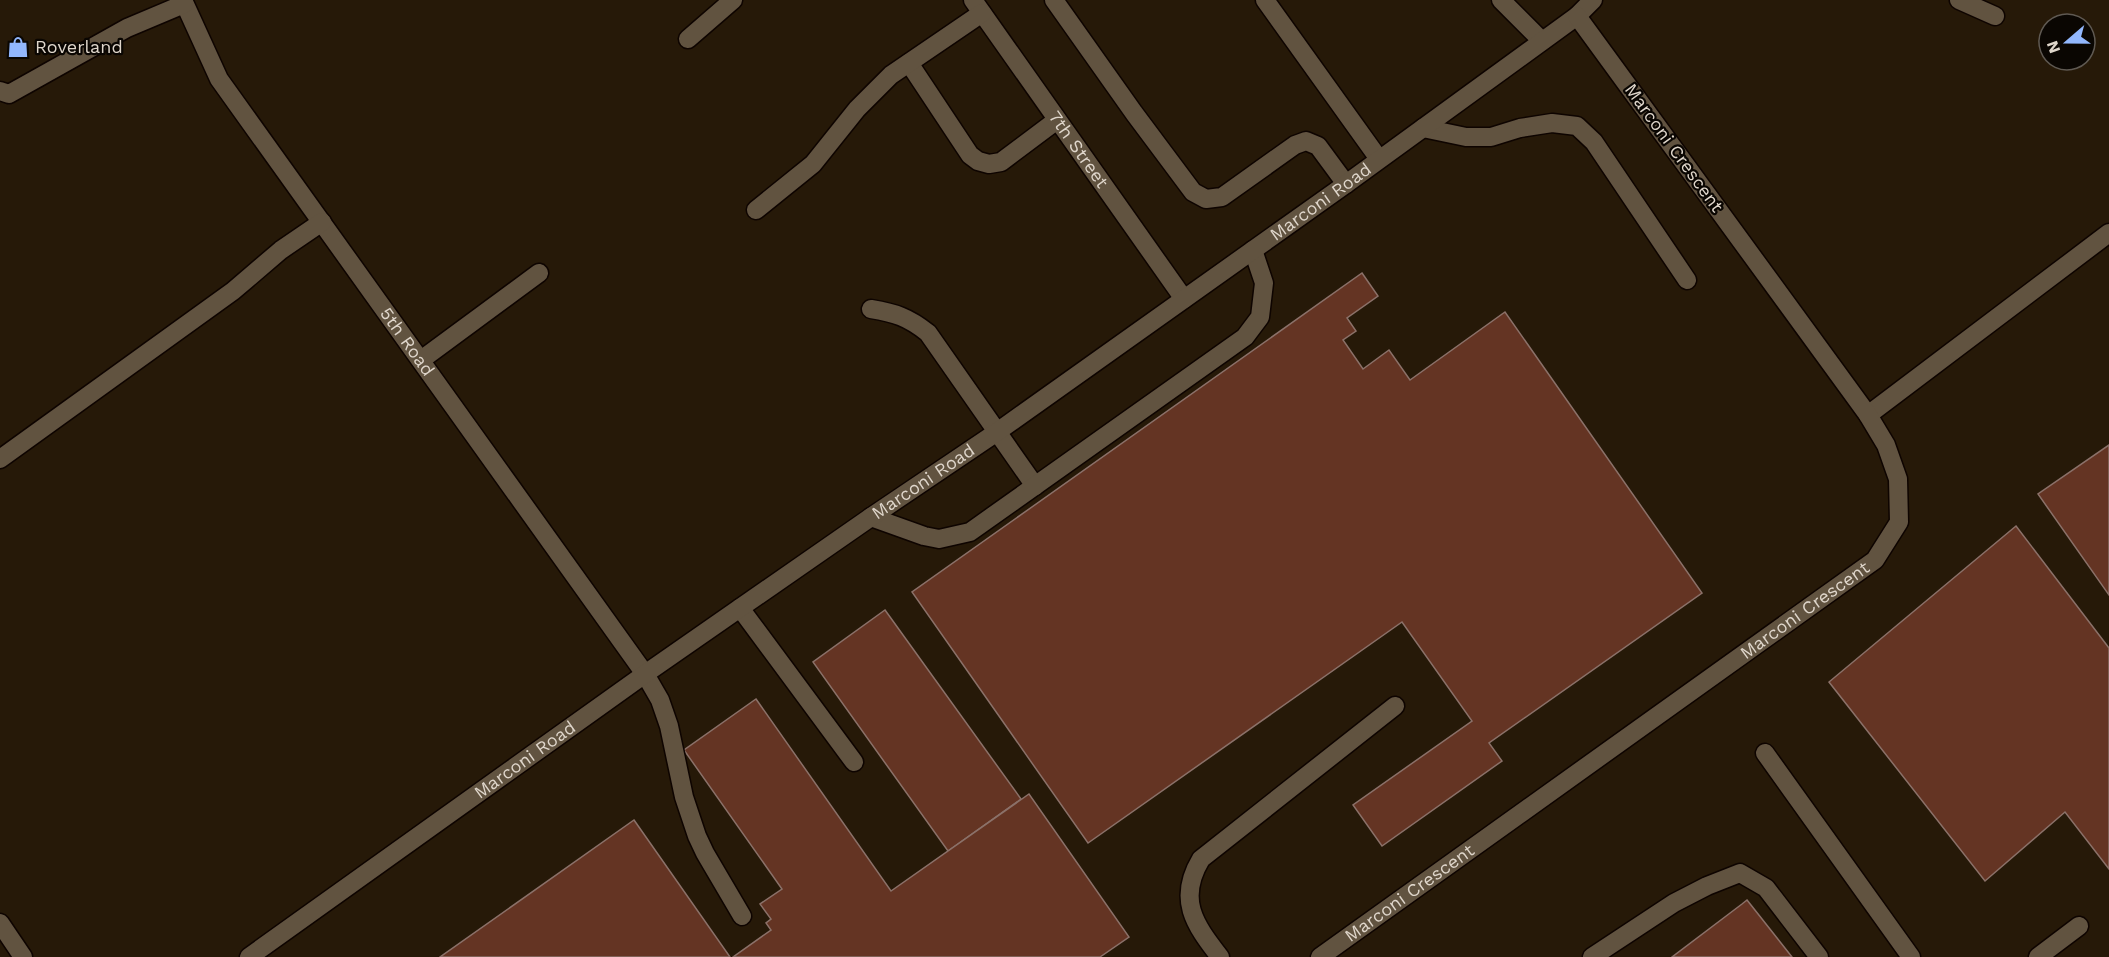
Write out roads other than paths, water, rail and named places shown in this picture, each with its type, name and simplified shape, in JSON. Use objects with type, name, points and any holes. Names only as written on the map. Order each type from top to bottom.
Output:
[{"type":"street","points":[[688,39],[732,0]]},
{"type":"street","points":[[1054,0],[1193,192],[1206,199],[1222,197],[1295,145],[1306,141],[1318,146],[1346,184]]},
{"type":"street","points":[[1265,0],[1379,159]]},
{"type":"street","points":[[1501,0],[1542,41]]},
{"type":"street","name":"Marconi Road","points":[[249,957],[645,674],[997,432],[1346,184],[1577,16],[1593,0]]},
{"type":"street","points":[[1959,0],[1995,16]]},
{"type":"street","points":[[0,91],[9,94],[127,28],[183,2]]},
{"type":"street","name":"5th Road","points":[[183,2],[219,79],[645,674],[660,700],[669,726],[684,797],[697,836],[742,916]]},
{"type":"street","points":[[756,210],[813,164],[857,109],[891,75],[978,6]]},
{"type":"street","name":"7th Street","points":[[978,6],[1184,299]]},
{"type":"street","name":"Marconi Crescent","points":[[1320,957],[1875,560],[1899,522],[1898,479],[1886,445],[1868,415],[1577,16]]},
{"type":"street","points":[[909,63],[970,155],[978,160],[989,164],[1001,162],[1057,120]]},
{"type":"street","points":[[1423,128],[1466,137],[1491,137],[1520,128],[1552,123],[1576,126],[1594,142],[1687,280]]},
{"type":"street","points":[[0,459],[233,291],[281,250],[322,222]]},
{"type":"street","points":[[1868,415],[2109,233]]},
{"type":"street","points":[[871,517],[939,539],[970,532],[1245,338],[1260,317],[1264,283],[1253,250]]},
{"type":"street","points":[[421,360],[539,273]]},
{"type":"street","points":[[871,309],[894,313],[912,321],[928,333],[1035,486]]},
{"type":"street","points":[[740,608],[854,762]]},
{"type":"street","points":[[1220,957],[1204,936],[1191,912],[1188,894],[1193,872],[1201,859],[1395,705]]},
{"type":"street","points":[[1765,753],[1911,957]]},
{"type":"street","points":[[1592,957],[1674,903],[1707,886],[1740,873],[1766,888],[1819,957]]},
{"type":"street","points":[[0,923],[23,957]]},
{"type":"street","points":[[2038,957],[2079,926]]},
{"type":"place","name":"Roverland","points":[[18,47]]}]
